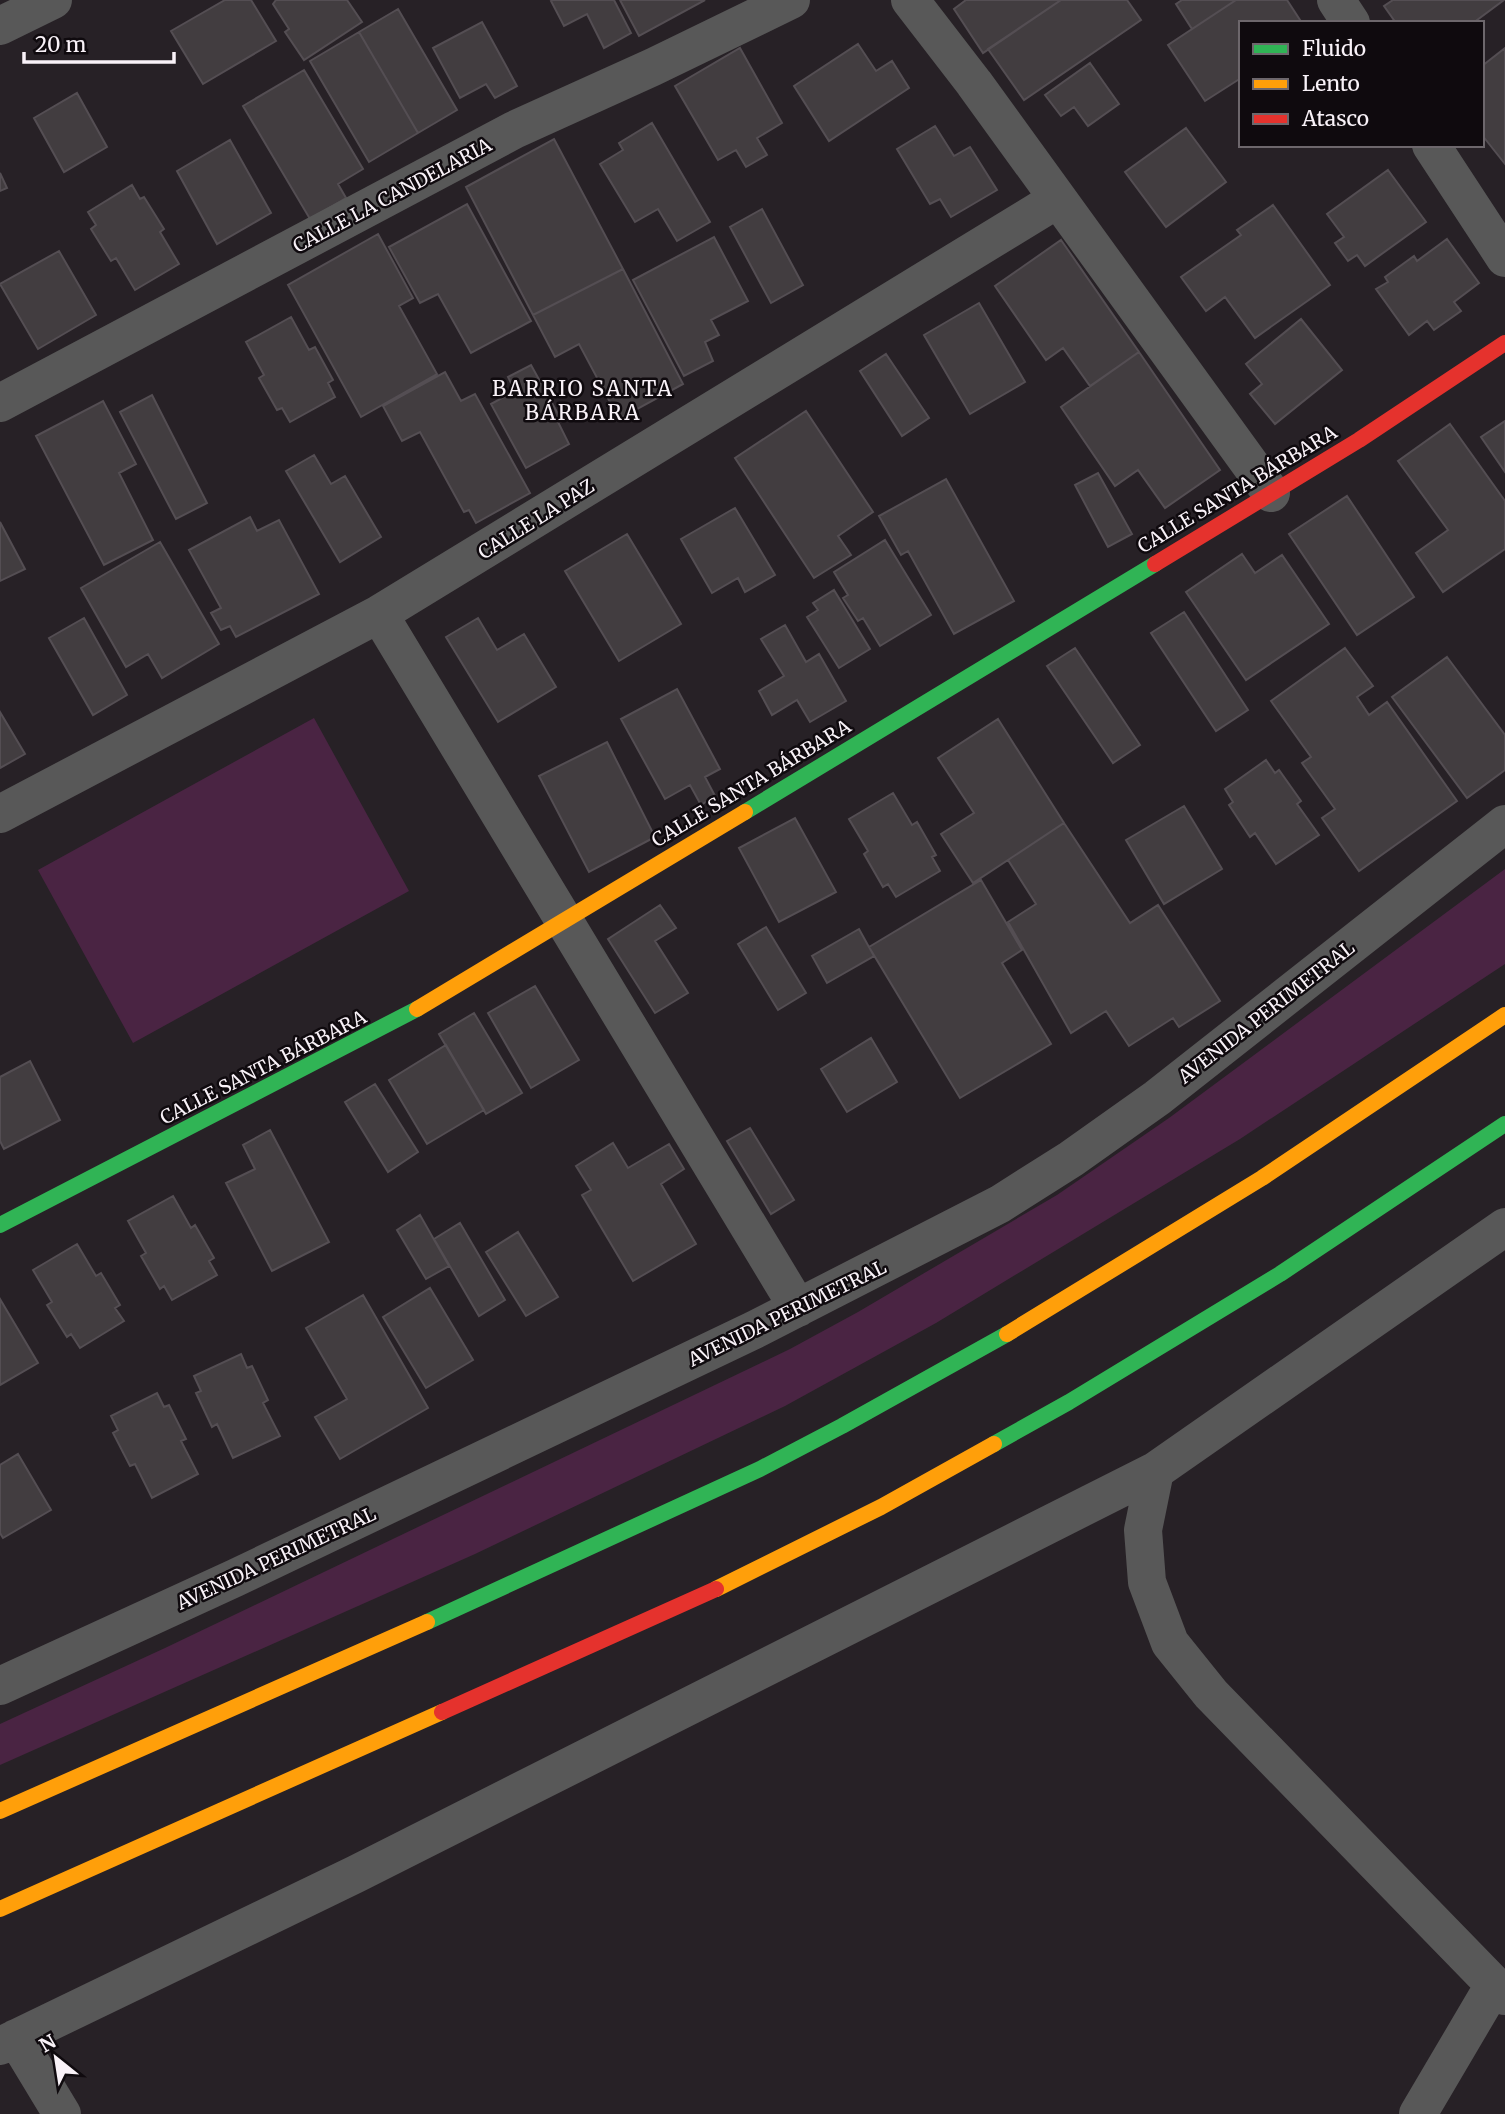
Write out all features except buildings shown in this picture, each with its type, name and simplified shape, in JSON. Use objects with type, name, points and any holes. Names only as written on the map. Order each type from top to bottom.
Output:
[{"type":"main road","name":"CALLE SANTA BÁRBARA","points":[[0,1225],[390,1024],[564,922],[1359,440],[1505,343]]},
{"type":"main road","points":[[0,1811],[649,1521],[839,1428],[1024,1324],[1231,1198],[1381,1101],[1505,1015]]},
{"type":"main road","points":[[0,1909],[675,1609],[881,1507],[1069,1402],[1279,1274],[1505,1124]]},
{"type":"street","points":[[0,26],[53,0]]},
{"type":"street","name":"CALLE LA CANDELARIA","points":[[0,403],[514,130],[791,0]]},
{"type":"street","points":[[910,0],[1271,493]]},
{"type":"street","points":[[1336,0],[1350,21]]},
{"type":"street","points":[[1433,147],[1505,258]]},
{"type":"street","name":"CALLE LA PAZ","points":[[0,814],[379,614],[1058,199]]},
{"type":"street","points":[[379,614],[798,1308]]},
{"type":"street","name":"AVENIDA PERIMETRAL","points":[[0,1686],[248,1572],[798,1308],[989,1210],[1071,1159],[1157,1098],[1505,824]]},
{"type":"street","points":[[62,2114],[8,2042],[356,1874],[1155,1471],[1505,1227]]},
{"type":"street","points":[[1155,1471],[1143,1530],[1147,1582],[1170,1643],[1211,1694],[1500,1991],[1418,2114]]},
{"type":"shaded area","points":[[314,718],[409,891],[133,1043],[38,870]]},
{"type":"shaded area","points":[[1505,869],[1505,964],[1240,1139],[936,1323],[785,1406],[475,1554],[0,1765],[0,1724],[790,1349],[1057,1195],[1169,1118]]},
{"type":"traffic: fast","points":[[745,812],[1155,564]]},
{"type":"traffic: fast","points":[[0,1225],[417,1009]]},
{"type":"traffic: fast","points":[[994,1444],[1069,1402],[1280,1274],[1505,1124]]},
{"type":"traffic: fast","points":[[427,1622],[760,1469],[1007,1334]]},
{"type":"traffic: slow","points":[[417,1009],[745,812]]},
{"type":"traffic: slow","points":[[1007,1334],[1262,1178],[1505,1015]]},
{"type":"traffic: slow","points":[[716,1589],[881,1507],[994,1444]]},
{"type":"traffic: slow","points":[[0,1811],[427,1622]]},
{"type":"traffic: slow","points":[[0,1909],[442,1712]]},
{"type":"traffic: jam","points":[[1155,564],[1359,440],[1505,343]]},
{"type":"traffic: jam","points":[[442,1712],[716,1589]]},
{"type":"district","name":"BARRIO SANTA BÁRBARA","points":[[583,401]]}]
